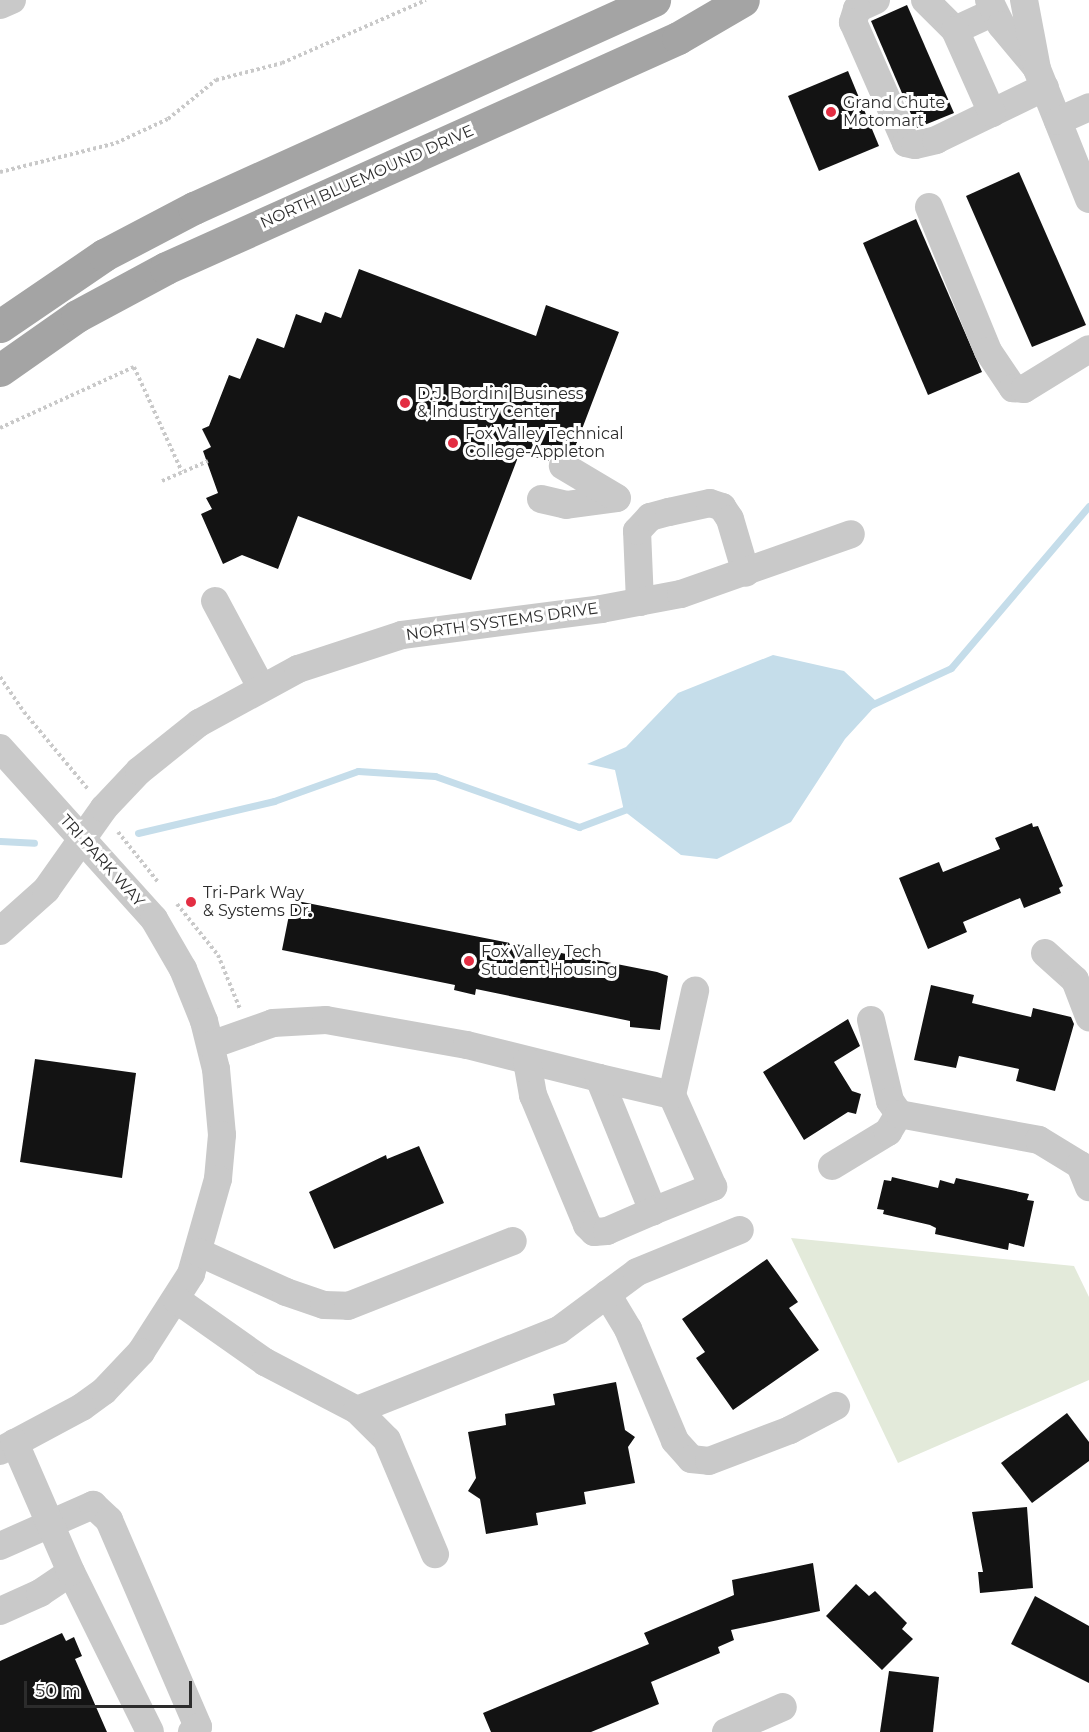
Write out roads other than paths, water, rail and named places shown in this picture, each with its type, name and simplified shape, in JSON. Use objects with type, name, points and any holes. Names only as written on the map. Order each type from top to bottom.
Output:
[{"type":"main road","points":[[0,326],[104,255],[194,208],[654,0]]},
{"type":"main road","name":"NORTH BLUEMOUND DRIVE","points":[[0,370],[77,316],[166,268],[678,38],[743,0]]},
{"type":"street","points":[[0,5],[12,0]]},
{"type":"street","points":[[876,0],[857,9],[853,22],[906,143],[915,145],[936,140],[992,113],[1041,78]]},
{"type":"street","points":[[925,0],[955,30],[992,113]]},
{"type":"street","points":[[1024,0],[1041,78],[1089,199]]},
{"type":"street","points":[[955,30],[992,6],[1041,78]]},
{"type":"street","points":[[1058,121],[1089,107]]},
{"type":"street","points":[[929,207],[988,351],[1013,388],[1023,388],[1089,349]]},
{"type":"street","points":[[563,466],[617,498],[640,524]]},
{"type":"street","points":[[541,499],[566,505],[617,498]]},
{"type":"street","points":[[640,602],[636,531],[640,524],[650,518],[710,503],[722,507],[730,519],[746,573]]},
{"type":"street","name":"NORTH SYSTEMS DRIVE","points":[[0,931],[46,890],[104,808],[170,744],[261,687],[298,669],[402,635],[640,602],[746,573],[852,534]]},
{"type":"street","points":[[215,601],[261,687]]},
{"type":"street","name":"TRI PARK WAY","points":[[3,747],[44,799],[84,838],[154,919],[183,969],[211,1045],[219,1093],[221,1157],[210,1215],[198,1252],[177,1300],[141,1353],[104,1391],[57,1423],[5,1446]]},
{"type":"street","points":[[1045,953],[1075,980],[1089,1017]]},
{"type":"street","points":[[527,1060],[533,1095],[587,1225],[594,1232],[607,1231],[713,1186],[672,1095],[695,991]]},
{"type":"street","points":[[211,1045],[273,1023],[326,1020],[467,1045],[599,1078],[629,1082],[672,1095]]},
{"type":"street","points":[[871,1020],[890,1101],[899,1114],[1039,1140],[1080,1165],[1089,1186]]},
{"type":"street","points":[[599,1078],[653,1211]]},
{"type":"street","points":[[832,1166],[888,1132],[899,1114]]},
{"type":"street","points":[[357,1410],[559,1330],[637,1272],[740,1230]]},
{"type":"street","points":[[198,1252],[286,1292],[324,1305],[348,1306],[513,1240]]},
{"type":"street","points":[[607,1294],[628,1329],[675,1441],[691,1460],[709,1461],[736,1451],[836,1406]]},
{"type":"street","points":[[177,1300],[265,1362],[357,1410],[387,1440],[435,1554]]},
{"type":"street","points":[[5,1446],[52,1522],[71,1572],[150,1732]]},
{"type":"street","points":[[0,1546],[93,1505],[109,1520],[198,1727],[192,1732]]},
{"type":"street","points":[[0,1611],[40,1593],[71,1572]]},
{"type":"street","points":[[726,1732],[783,1707]]},
{"type":"water","points":[[773,655],[844,671],[878,703],[845,739],[791,822],[717,859],[681,855],[624,811],[615,770],[587,764],[626,747],[678,693]]},
{"type":"waterway","points":[[871,705],[951,668],[1089,506]]},
{"type":"waterway","points":[[138,833],[274,801],[358,771],[435,776],[579,827],[632,807]]},
{"type":"waterway","points":[[0,841],[34,843]]},
{"type":"place","name":"Grand Chute Motomart","points":[[831,112]]},
{"type":"place","name":"D.J. Bordini Business & Industry Center","points":[[405,403]]},
{"type":"place","name":"Fox Valley Technical College-Appleton","points":[[453,443]]},
{"type":"place","name":"Tri-Park Way & Systems Dr.","points":[[191,902]]},
{"type":"place","name":"Fox Valley Tech Student Housing","points":[[469,961]]}]
